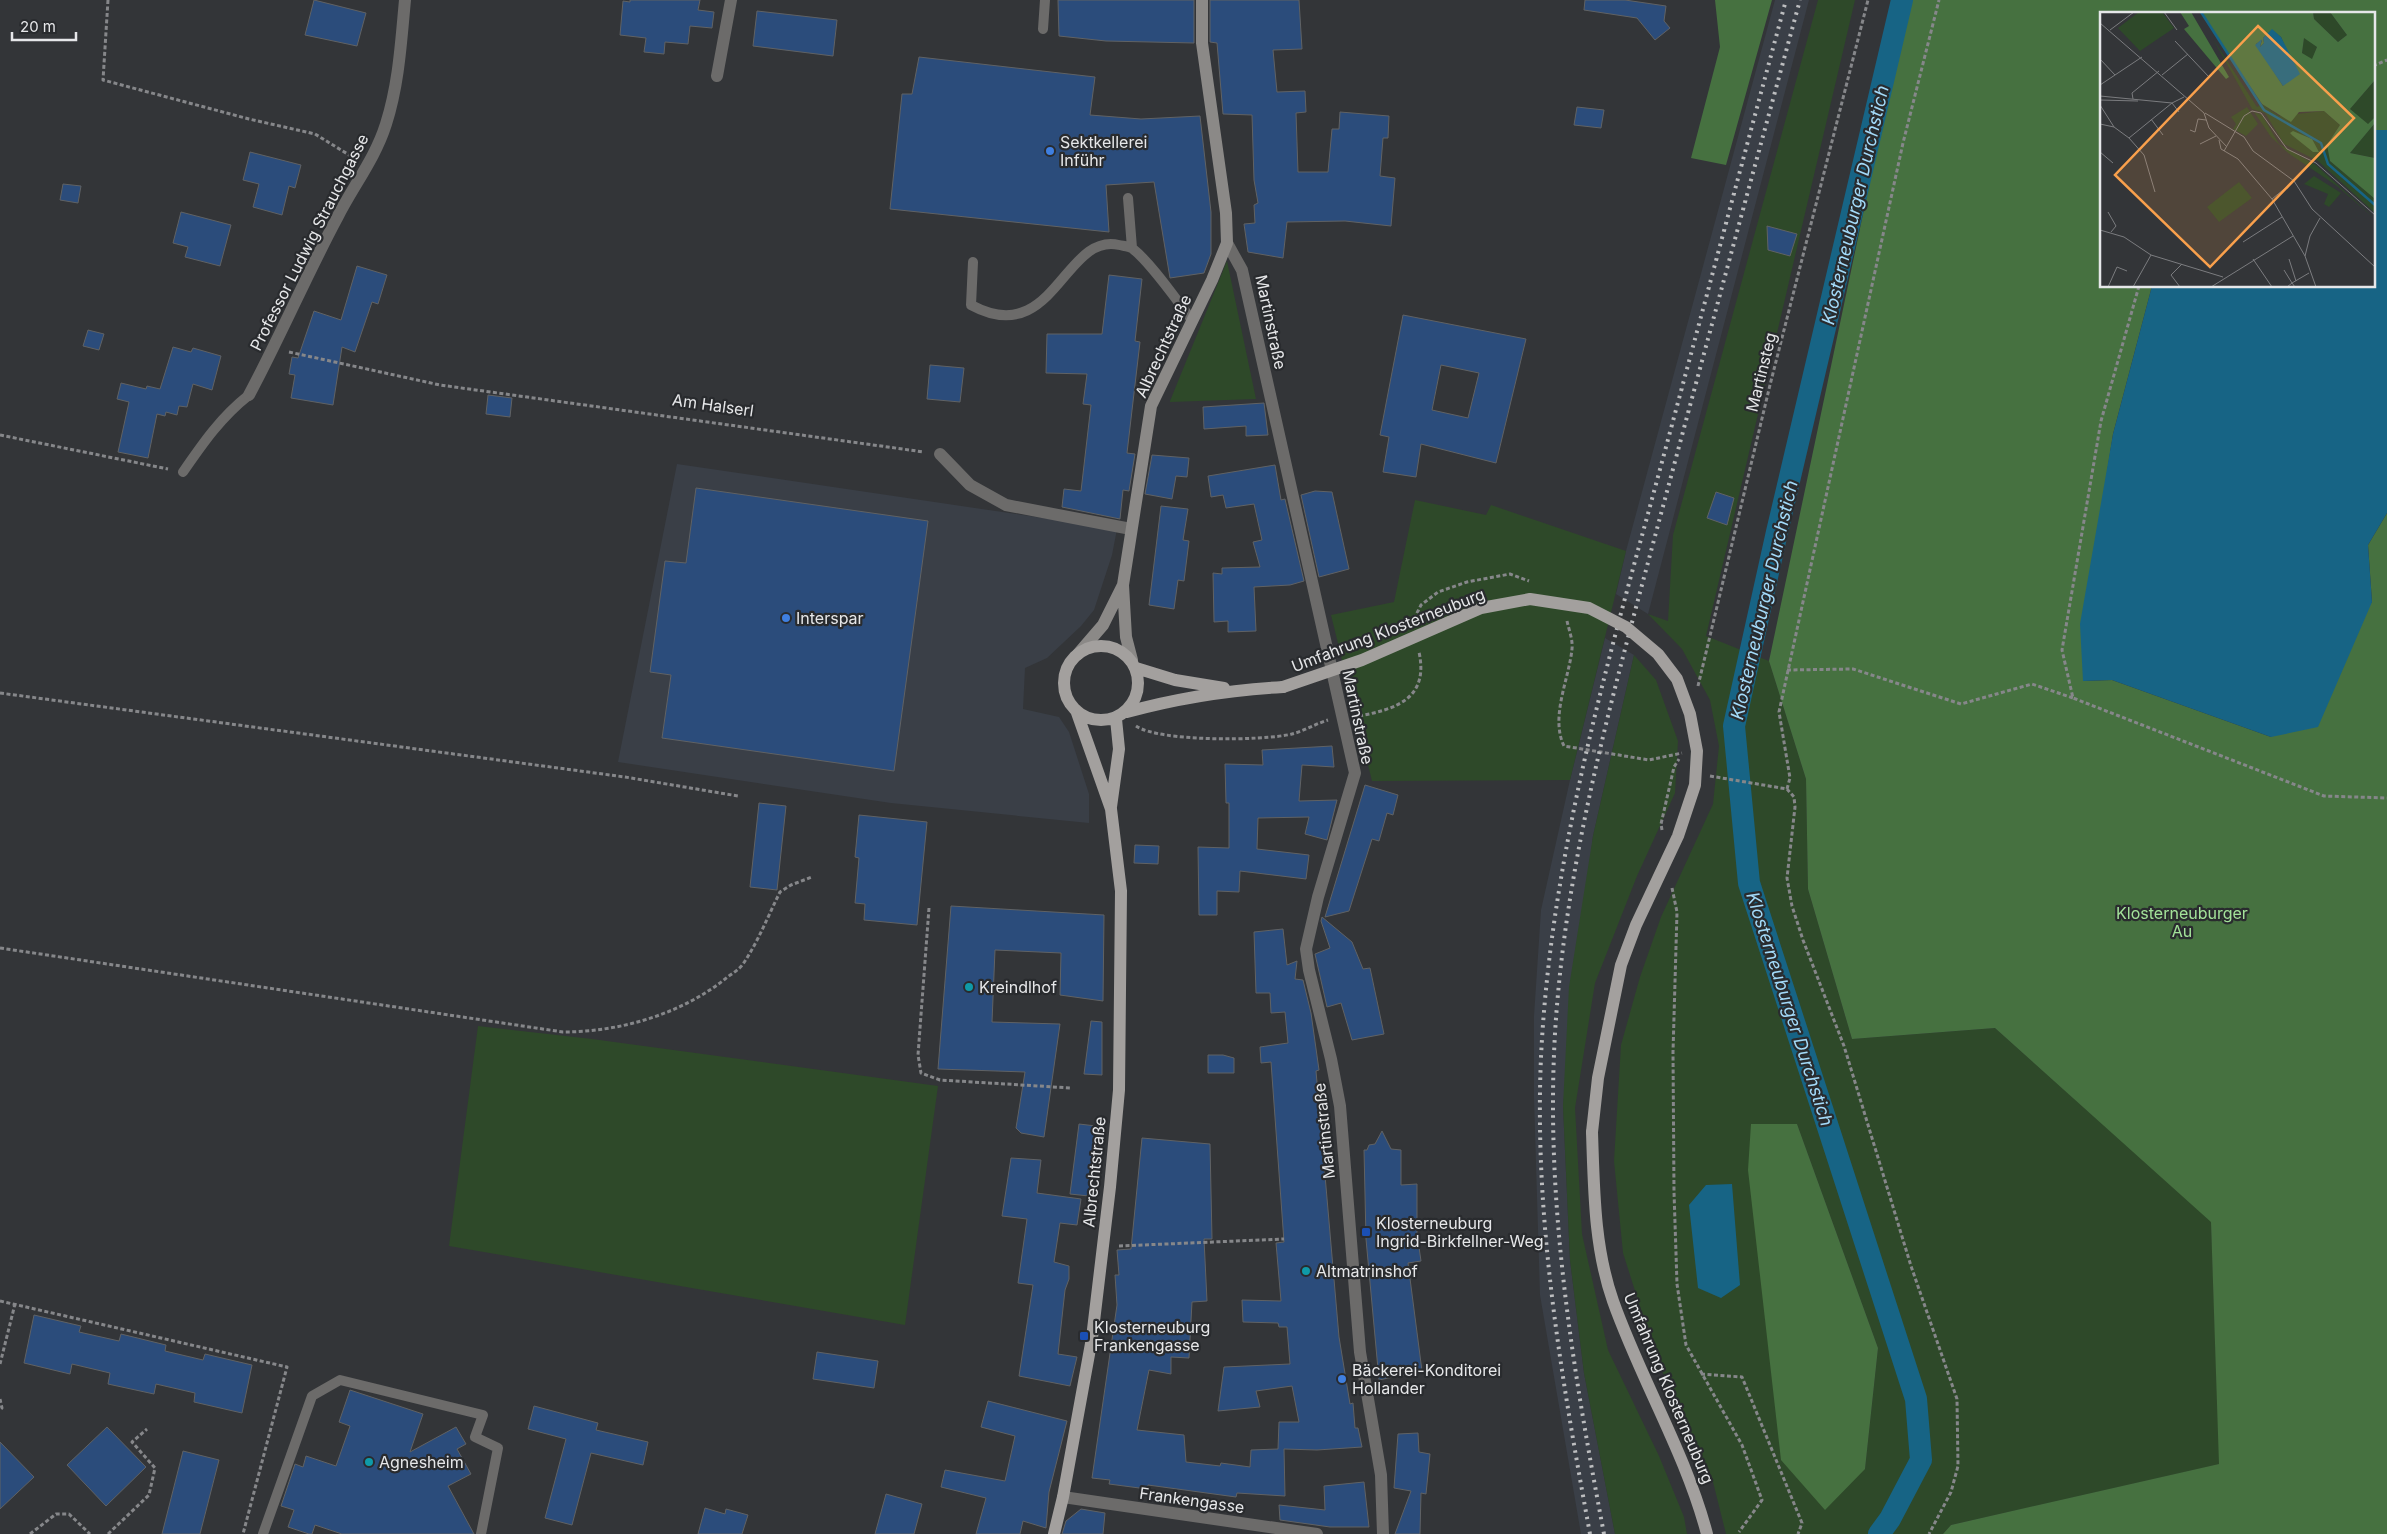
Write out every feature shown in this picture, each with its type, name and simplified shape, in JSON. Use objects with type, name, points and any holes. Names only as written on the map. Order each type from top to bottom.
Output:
[{"type":"main road","name":"Martinstraße","points":[[1202,0],[1202,44],[1226,213],[1227,243]]},
{"type":"main road","name":"Albrechtstraße","points":[[1134,664],[1126,637],[1123,585],[1151,406],[1212,280],[1227,243]]},
{"type":"main road","name":"Albrechtstraße","points":[[1078,654],[1103,625],[1123,585]]},
{"type":"main road","name":"Umfahrung Klosterneuburg","points":[[1122,715],[1169,700],[1236,690],[1283,687],[1362,660],[1481,608],[1530,599],[1589,608],[1626,627],[1658,654],[1677,679],[1690,714],[1697,751],[1695,785],[1678,836],[1636,925],[1621,965],[1598,1078],[1592,1132],[1595,1222],[1613,1299],[1644,1378],[1688,1474],[1707,1534]]},
{"type":"main road","points":[[1106,646],[1122,652],[1134,664],[1139,682],[1137,694],[1122,715],[1095,720],[1070,705],[1065,693],[1064,678],[1068,665],[1078,654],[1093,647],[1106,646]]},
{"type":"main road","name":"Umfahrung Klosterneuburg","points":[[1134,664],[1175,680],[1236,690]]},
{"type":"main road","name":"Albrechtstraße","points":[[1054,1534],[1063,1497],[1092,1338],[1119,1090],[1121,891],[1111,809],[1076,710]]},
{"type":"main road","name":"Albrechtstraße","points":[[1111,809],[1122,715]]},
{"type":"street","name":"Professor Ludwig Strauchgasse","points":[[249,395],[274,349],[337,217],[368,166],[386,125],[397,80],[405,0]]},
{"type":"street","points":[[717,76],[730,0]]},
{"type":"street","name":"Martinstraße","points":[[1227,243],[1242,270],[1355,773],[1318,897],[1306,949],[1309,970],[1331,1059],[1340,1106],[1360,1352],[1380,1475],[1383,1534]]},
{"type":"street","points":[[940,454],[970,485],[1006,506],[1131,529]]},
{"type":"street","name":"Frankengasse","points":[[1063,1497],[1317,1534]]},
{"type":"lane","points":[[1043,29],[1045,0]]},
{"type":"lane","points":[[1128,198],[1132,248]]},
{"type":"lane","points":[[973,262],[971,305],[986,313],[1000,316],[1021,312],[1044,301],[1072,267],[1089,251],[1110,243],[1132,248],[1163,282],[1192,320]]},
{"type":"lane","name":"Professor Ludwig Strauchgasse","points":[[183,472],[209,433],[228,411],[249,395]]},
{"type":"lane","points":[[263,1534],[312,1396],[340,1380],[483,1415],[475,1437],[498,1448],[481,1534]]},
{"type":"path","points":[[108,0],[103,80],[249,119],[315,134],[368,166]]},
{"type":"path","name":"Martinsteg","points":[[1697,690],[1770,385],[1868,0]]},
{"type":"path","points":[[1787,789],[1790,778],[1778,712],[1903,143],[1939,0]]},
{"type":"path","points":[[2374,66],[2387,60]]},
{"type":"path","points":[[2074,698],[2062,650],[2101,422],[2138,288]]},
{"type":"path","name":"Am Halserl","points":[[274,349],[440,385],[940,454]]},
{"type":"path","points":[[0,435],[183,472]]},
{"type":"path","points":[[1413,622],[1421,605],[1438,592],[1467,582],[1510,574],[1536,584]]},
{"type":"path","points":[[1565,613],[1572,646],[1559,716],[1559,735],[1564,746],[1650,760],[1685,752],[1674,767],[1661,824],[1663,834]]},
{"type":"path","points":[[1122,715],[1143,731],[1186,738],[1260,738],[1292,734],[1326,720],[1384,711],[1409,697],[1420,682],[1422,667],[1419,649]]},
{"type":"path","points":[[1787,670],[1853,669],[1961,704],[2032,684],[2074,698],[2324,796],[2387,798]]},
{"type":"path","points":[[0,693],[616,776],[738,796]]},
{"type":"path","points":[[1706,775],[1787,789],[1794,797],[1795,807],[1788,878],[1792,906],[1803,940],[1844,1046],[1911,1266],[1957,1399],[1958,1466],[1951,1492],[1929,1534]]},
{"type":"path","points":[[0,948],[564,1032],[589,1032],[633,1024],[693,1000],[719,983],[742,965],[780,892],[791,885],[812,877]]},
{"type":"path","points":[[1671,883],[1676,912],[1673,1052],[1677,1284],[1686,1345],[1742,1445],[1762,1500],[1739,1532]]},
{"type":"path","points":[[930,908],[918,1055],[921,1073],[940,1080],[1071,1088]]},
{"type":"path","points":[[1103,1246],[1284,1239]]},
{"type":"path","points":[[0,1301],[287,1367],[243,1534]]},
{"type":"path","points":[[0,1364],[15,1304]]},
{"type":"path","points":[[1701,1374],[1742,1376],[1802,1523],[1798,1534]]},
{"type":"path","points":[[0,1398],[2,1408],[0,1410]]},
{"type":"path","points":[[108,1534],[150,1494],[155,1468],[132,1442],[147,1429]]},
{"type":"path","points":[[30,1534],[56,1514],[69,1514],[90,1534]]},
{"type":"shaded area","points":[[1775,0],[1809,0],[1648,614],[1616,594]]},
{"type":"shaded area","points":[[677,464],[1117,529],[1112,555],[1094,610],[1081,626],[1047,658],[1025,668],[1023,709],[1059,717],[1069,732],[1089,794],[1089,823],[891,803],[618,762]]},
{"type":"shaded area","points":[[1605,638],[1634,655],[1593,836],[1563,1106],[1570,1260],[1584,1373],[1615,1534],[1581,1534],[1540,1295],[1534,1098],[1534,1016],[1541,910],[1570,780]]},
{"type":"green space","points":[[1715,0],[1772,0],[1726,165],[1691,158],[1720,47]]},
{"type":"green space","points":[[1818,0],[1855,0],[1706,636],[1769,661],[1806,779],[1808,889],[1852,1039],[1995,1028],[2211,1221],[2220,1464],[1951,1525],[1943,1534],[1726,1534],[1713,1482],[1657,1360],[1623,1253],[1614,1161],[1621,1045],[1640,977],[1661,917],[1713,804],[1719,746],[1710,700],[1682,649],[1648,614],[1668,621],[1673,535]],"holes":[[[1797,1124],[1878,1348],[1865,1469]]]},
{"type":"green space","name":"Klosterneuburger Au","points":[[1908,0],[2387,0],[2387,130],[2374,130],[2374,12],[2100,12],[2100,288],[2151,288],[2113,434],[2103,498],[2084,681],[2112,680],[2271,737],[2372,602],[2368,545],[2387,513],[2387,1534],[1943,1534],[1951,1525],[2219,1464],[2211,1222],[1995,1028],[1852,1039],[1808,889],[1806,779],[1769,661]]},
{"type":"green space","points":[[1227,261],[1256,399],[1170,402],[1170,401]]},
{"type":"green space","points":[[1415,500],[1486,515],[1491,505],[1626,551],[1570,780],[1372,781],[1331,615],[1394,602]]},
{"type":"green space","points":[[1634,655],[1656,680],[1678,741],[1675,793],[1637,876],[1595,983],[1575,1108],[1582,1234],[1608,1350],[1659,1456],[1684,1517],[1687,1534],[1615,1534],[1584,1373],[1570,1260],[1563,1106],[1569,987],[1593,836]]},
{"type":"green space","points":[[478,1026],[592,1039],[938,1086],[905,1325],[449,1246]]},
{"type":"green space","points":[[1751,1124],[1797,1124],[1878,1348],[1865,1469],[1825,1510],[1781,1460],[1748,1170]]},
{"type":"water","points":[[2374,130],[2387,130],[2387,513],[2368,545],[2372,602],[2318,727],[2271,737],[2112,680],[2083,681],[2080,624],[2113,434],[2151,288],[2374,288]]},
{"type":"water","points":[[1732,1184],[1740,1285],[1721,1298],[1698,1288],[1689,1205],[1706,1185]]},
{"type":"building","points":[[314,0],[366,13],[357,46],[305,35]]},
{"type":"building","points":[[630,0],[700,0],[698,10],[714,12],[712,28],[690,26],[688,44],[665,42],[664,54],[644,52],[646,38],[620,35],[623,1],[630,2]]},
{"type":"building","points":[[1058,0],[1194,0],[1194,43],[1106,41],[1059,36]]},
{"type":"building","points":[[1210,0],[1299,0],[1302,49],[1273,50],[1277,92],[1305,91],[1306,112],[1296,113],[1298,172],[1328,172],[1332,129],[1339,129],[1340,112],[1389,116],[1388,138],[1383,138],[1380,176],[1395,178],[1391,226],[1345,221],[1287,222],[1283,258],[1248,252],[1244,224],[1255,223],[1254,205],[1258,203],[1254,180],[1252,115],[1223,114],[1217,43],[1210,42]]},
{"type":"building","points":[[1585,0],[1625,0],[1666,6],[1664,21],[1670,28],[1655,40],[1637,18],[1584,10]]},
{"type":"building","points":[[757,11],[837,20],[833,56],[753,46]]},
{"type":"building","name":"Sektkellerei Inführ","points":[[919,57],[1095,77],[1090,115],[1141,119],[1200,116],[1211,212],[1211,254],[1204,273],[1170,278],[1154,182],[1106,185],[1109,232],[890,209],[902,94],[912,94]]},
{"type":"building","points":[[1577,107],[1604,110],[1601,128],[1574,125]]},
{"type":"building","points":[[250,152],[301,165],[295,188],[289,186],[282,215],[253,207],[259,184],[243,180]]},
{"type":"building","points":[[63,184],[81,186],[78,203],[60,200]]},
{"type":"building","points":[[181,212],[231,225],[220,266],[185,257],[188,247],[173,243]]},
{"type":"building","points":[[1767,226],[1797,234],[1790,256],[1768,250]]},
{"type":"building","points":[[357,266],[387,275],[378,304],[372,302],[355,352],[342,347],[333,405],[291,398],[295,375],[289,374],[292,357],[298,358],[314,311],[341,320]]},
{"type":"building","points":[[1109,275],[1142,279],[1135,341],[1140,342],[1127,453],[1135,454],[1129,491],[1123,490],[1120,519],[1062,507],[1064,489],[1081,491],[1091,405],[1083,404],[1087,374],[1046,373],[1047,334],[1102,334]]},
{"type":"building","points":[[1403,315],[1526,339],[1496,463],[1421,444],[1416,477],[1383,472],[1389,437],[1380,435]],"holes":[[[1441,365],[1479,373],[1468,418],[1432,410]]]},
{"type":"building","points":[[88,330],[104,334],[99,350],[83,346]]},
{"type":"building","points":[[173,347],[191,352],[193,348],[221,356],[212,390],[193,384],[187,407],[179,406],[177,415],[166,412],[165,416],[157,414],[148,458],[118,452],[129,402],[117,399],[121,383],[146,389],[147,386],[160,389]]},
{"type":"building","points":[[930,365],[964,368],[960,402],[927,399]]},
{"type":"building","points":[[488,395],[512,398],[510,417],[486,414]]},
{"type":"building","points":[[1264,403],[1268,435],[1246,436],[1246,426],[1204,429],[1203,407]]},
{"type":"building","points":[[1152,455],[1189,458],[1187,477],[1176,476],[1172,499],[1145,494]]},
{"type":"building","points":[[1275,465],[1281,500],[1285,499],[1304,581],[1290,585],[1254,587],[1256,631],[1228,632],[1228,621],[1214,622],[1213,573],[1222,574],[1222,568],[1260,567],[1253,542],[1262,540],[1254,504],[1226,508],[1223,495],[1211,497],[1208,476]]},
{"type":"building","name":"Interspar","points":[[696,488],[928,521],[894,771],[662,738],[671,675],[650,672],[665,561],[686,563]]},
{"type":"building","points":[[1315,491],[1332,492],[1349,569],[1319,577],[1301,495]]},
{"type":"building","points":[[1716,492],[1734,498],[1727,525],[1707,518]]},
{"type":"building","points":[[1161,506],[1188,509],[1183,540],[1189,541],[1184,581],[1178,580],[1174,609],[1149,605]]},
{"type":"building","points":[[1332,746],[1334,767],[1302,765],[1299,801],[1337,800],[1327,840],[1305,834],[1309,817],[1258,818],[1257,849],[1309,855],[1306,879],[1240,871],[1239,892],[1217,891],[1217,915],[1199,915],[1198,847],[1229,848],[1229,803],[1226,803],[1225,764],[1263,765],[1262,750]]},
{"type":"building","points":[[1365,785],[1398,795],[1393,815],[1387,813],[1379,841],[1372,839],[1349,911],[1325,917]]},
{"type":"building","points":[[759,803],[786,806],[777,890],[750,887]]},
{"type":"building","points":[[859,815],[927,822],[917,925],[864,920],[865,904],[855,903],[859,858],[855,857]]},
{"type":"building","points":[[1135,845],[1159,846],[1158,864],[1134,863]]},
{"type":"building","name":"Kreindlhof","points":[[951,906],[1104,915],[1103,1001],[1060,995],[1061,953],[995,950],[992,1022],[1060,1024],[1044,1137],[1021,1133],[1016,1128],[1025,1072],[938,1069]]},
{"type":"building","points":[[1322,917],[1352,942],[1363,969],[1370,968],[1384,1034],[1352,1040],[1341,1003],[1327,1007],[1315,954],[1330,948],[1321,921]]},
{"type":"building","points":[[1283,929],[1287,965],[1297,961],[1295,979],[1303,980],[1311,1013],[1319,1070],[1316,1071],[1339,1337],[1350,1404],[1353,1403],[1355,1428],[1358,1428],[1362,1447],[1317,1450],[1284,1449],[1285,1496],[1237,1493],[1236,1497],[1148,1485],[1147,1489],[1109,1484],[1110,1480],[1092,1478],[1117,1305],[1115,1275],[1119,1275],[1117,1250],[1131,1249],[1142,1138],[1210,1144],[1212,1239],[1204,1239],[1207,1301],[1192,1302],[1189,1358],[1171,1357],[1171,1374],[1149,1370],[1137,1430],[1184,1435],[1186,1462],[1220,1466],[1221,1463],[1250,1467],[1251,1450],[1278,1449],[1279,1422],[1299,1422],[1292,1386],[1256,1391],[1260,1407],[1218,1411],[1224,1367],[1290,1364],[1287,1327],[1279,1327],[1278,1323],[1243,1322],[1242,1300],[1281,1301],[1276,1243],[1284,1242],[1271,1062],[1261,1063],[1260,1047],[1288,1043],[1285,1012],[1271,1013],[1270,993],[1256,993],[1254,932]]},
{"type":"building","points":[[1091,1021],[1102,1022],[1102,1075],[1084,1074]]},
{"type":"building","points":[[1208,1055],[1223,1055],[1234,1058],[1234,1073],[1208,1073]]},
{"type":"building","points":[[1079,1124],[1096,1126],[1089,1196],[1070,1194]]},
{"type":"building","points":[[1382,1131],[1391,1149],[1401,1150],[1401,1185],[1417,1184],[1417,1234],[1421,1261],[1408,1263],[1422,1371],[1379,1380],[1366,1239],[1364,1150],[1367,1150],[1369,1145],[1375,1144]]},
{"type":"building","points":[[1011,1158],[1041,1160],[1037,1193],[1081,1199],[1077,1225],[1060,1223],[1054,1262],[1069,1266],[1069,1279],[1065,1290],[1058,1354],[1077,1357],[1070,1386],[1019,1376],[1033,1285],[1018,1283],[1027,1219],[1002,1216]]},
{"type":"building","points":[[34,1315],[81,1326],[79,1332],[119,1341],[121,1334],[166,1345],[165,1351],[203,1360],[205,1354],[252,1365],[242,1413],[194,1402],[195,1393],[156,1384],[154,1394],[108,1384],[110,1373],[72,1364],[70,1374],[24,1363]]},
{"type":"building","points":[[817,1352],[878,1361],[874,1388],[813,1379]]},
{"type":"building","name":"Agnesheim","points":[[350,1390],[423,1414],[410,1452],[456,1427],[466,1444],[457,1449],[471,1474],[448,1486],[474,1534],[342,1534],[315,1525],[312,1534],[309,1534],[288,1527],[294,1510],[281,1506],[295,1464],[303,1467],[306,1456],[336,1466],[350,1426],[339,1422]]},
{"type":"building","points":[[988,1401],[1067,1421],[1049,1492],[1046,1528],[1023,1521],[1020,1534],[976,1534],[986,1498],[941,1487],[945,1470],[1005,1481],[1015,1436],[981,1427]]},
{"type":"building","points":[[534,1406],[598,1423],[596,1430],[648,1442],[643,1465],[591,1453],[572,1525],[545,1518],[566,1439],[528,1429]]},
{"type":"building","points":[[107,1427],[146,1467],[106,1506],[67,1465]]},
{"type":"building","points":[[1418,1433],[1419,1452],[1430,1454],[1426,1494],[1421,1493],[1420,1534],[1395,1534],[1411,1491],[1394,1488],[1398,1434]]},
{"type":"building","points":[[0,1442],[34,1477],[0,1509]]},
{"type":"building","points":[[183,1451],[219,1460],[200,1534],[162,1534]]},
{"type":"building","points":[[1364,1482],[1369,1527],[1330,1527],[1280,1520],[1279,1505],[1325,1510],[1324,1486]]},
{"type":"building","points":[[886,1494],[922,1504],[914,1534],[875,1534]]},
{"type":"building","points":[[705,1508],[725,1514],[726,1509],[748,1515],[742,1534],[698,1534]]},
{"type":"building","points":[[1081,1509],[1105,1513],[1103,1534],[1062,1534],[1066,1521]]},
{"type":"waterway","name":"Klosterneuburger Durchstich","points":[[1879,1534],[1890,1519],[1921,1460],[1916,1399],[1749,883],[1734,726],[1777,532],[1902,0]]},
{"type":"railway","points":[[1590,1534],[1560,1356],[1546,1237],[1540,1117],[1541,1057],[1546,987],[1566,849],[1596,712],[1786,0]]},
{"type":"railway","points":[[1604,1534],[1570,1332],[1556,1198],[1553,1130],[1554,1062],[1558,994],[1565,936],[1584,822],[1624,653],[1800,0]]},
{"type":"place","name":"Sektkellerei Inführ","points":[[1050,151]]},
{"type":"place","name":"Interspar","points":[[786,618]]},
{"type":"place","name":"Kreindlhof","points":[[969,987]]},
{"type":"place","name":"Klosterneuburg Ingrid-Birkfellner-Weg","points":[[1366,1232]]},
{"type":"place","name":"Altmatrinshof","points":[[1306,1271]]},
{"type":"place","name":"Klosterneuburg Frankengasse","points":[[1084,1336]]},
{"type":"place","name":"Bäckerei-Konditorei Hollander","points":[[1342,1379]]},
{"type":"place","name":"Agnesheim","points":[[369,1462]]}]
